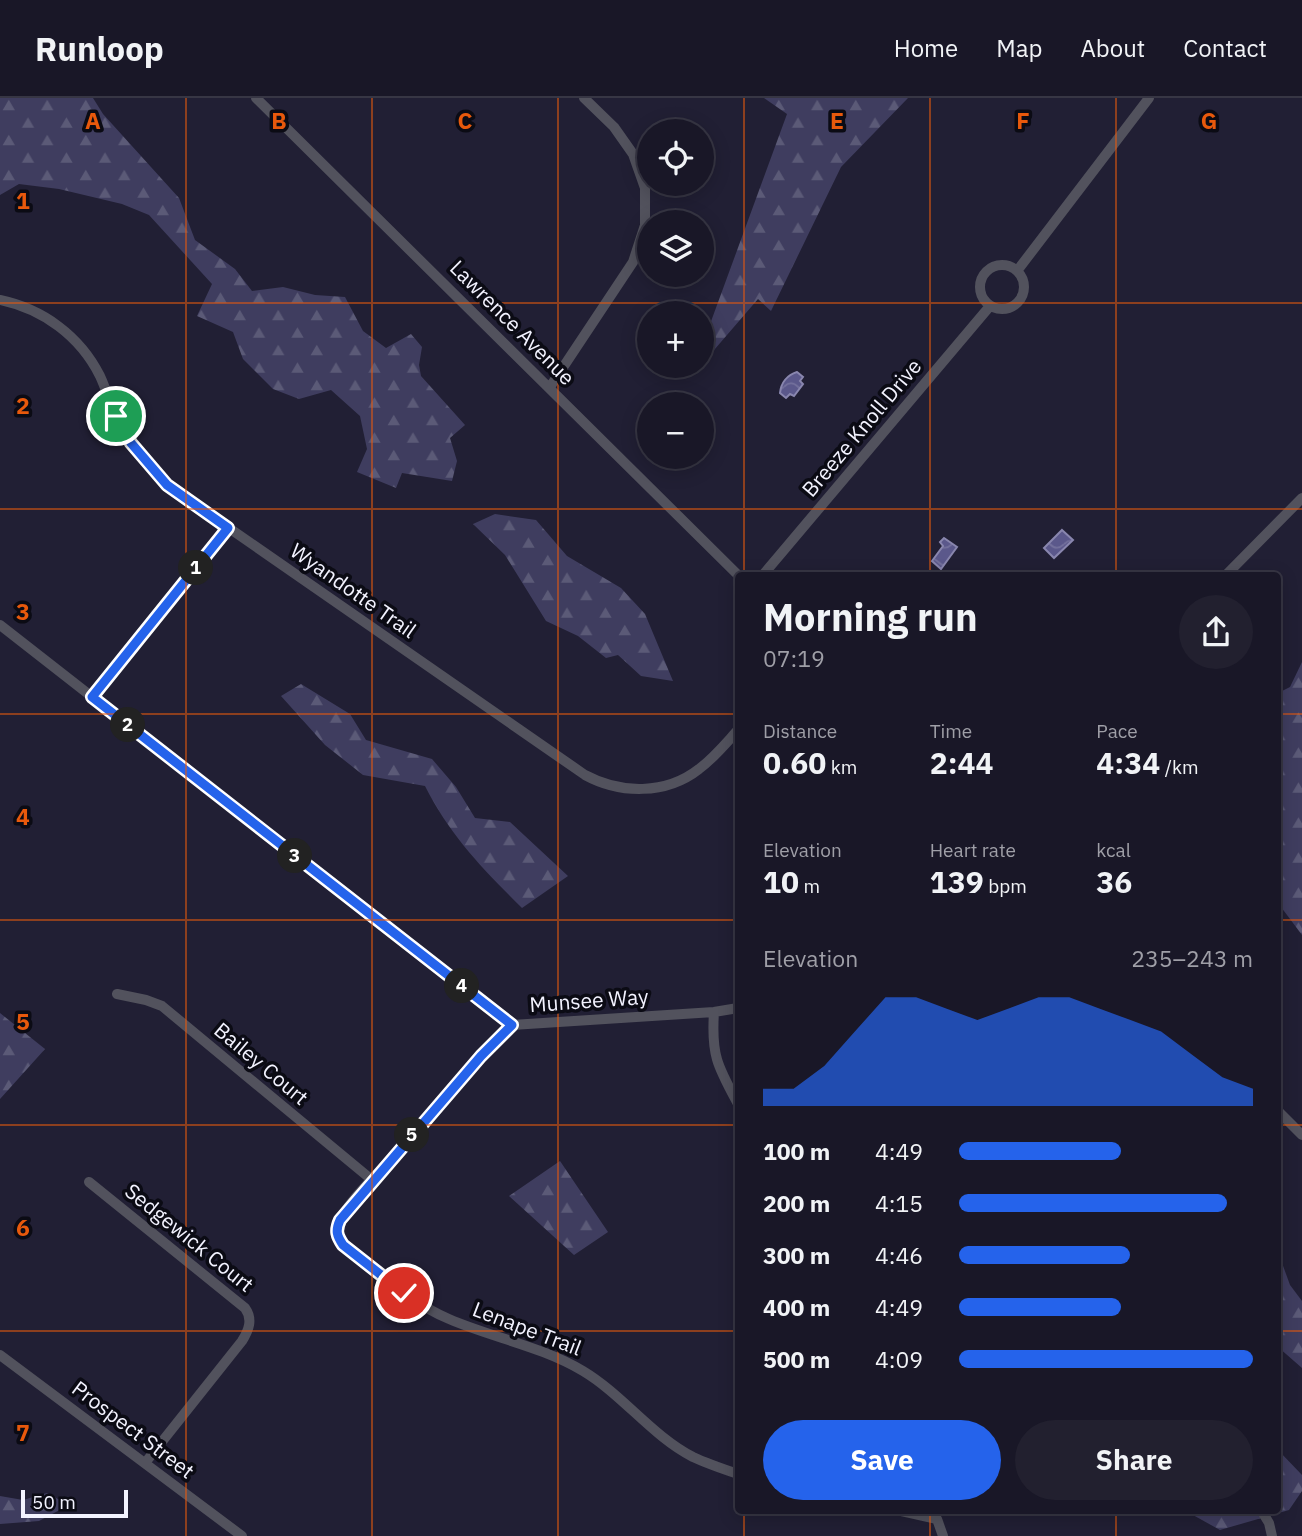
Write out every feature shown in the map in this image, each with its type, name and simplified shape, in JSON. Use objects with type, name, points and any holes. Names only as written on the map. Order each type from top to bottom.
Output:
[{"type":"street","name":"Lawrence Avenue","points":[[256,98],[735,572]]},
{"type":"street","points":[[550,387],[633,262],[645,225],[645,188],[633,154],[614,128],[584,98]]},
{"type":"street","points":[[1017,271],[1149,98]]},
{"type":"street","points":[[1003,265],[1017,271],[1024,284],[1021,299],[1010,308],[990,306],[980,288],[984,275],[1003,265]]},
{"type":"street","name":"Wyandotte Trail","points":[[0,300],[40,314],[75,341],[94,365],[131,443],[167,485],[594,780],[635,790],[667,786],[702,767],[735,733]]},
{"type":"street","name":"Breeze Knoll Drive","points":[[765,572],[990,306]]},
{"type":"street","points":[[1230,572],[1302,498]]},
{"type":"street","points":[[92,697],[228,528]]},
{"type":"street","points":[[0,625],[512,1025]]},
{"type":"street","name":"Bailey Court","points":[[117,994],[162,1006],[372,1180]]},
{"type":"street","name":"Munsee Way","points":[[339,1239],[336,1229],[340,1220],[372,1180],[481,1056],[512,1025],[735,1008]]},
{"type":"street","points":[[714,1012],[712,1040],[718,1066],[735,1098]]},
{"type":"street","points":[[1281,1114],[1302,1135]]},
{"type":"street","name":"Sedgewick Court","points":[[89,1182],[249,1314],[250,1324],[243,1341],[145,1463]]},
{"type":"street","name":"Lenape Trail","points":[[339,1239],[343,1245],[422,1307],[451,1320],[557,1357],[585,1372],[624,1400],[664,1437],[691,1456],[735,1473]]},
{"type":"street","name":"Prospect Street","points":[[0,1354],[242,1536]]},
{"type":"street","points":[[1263,1514],[1272,1536]]},
{"type":"street","points":[[938,1515],[943,1536]]},
{"type":"green space","points":[[0,98],[93,98],[103,114],[179,198],[195,240],[235,269],[252,291],[283,287],[315,295],[345,297],[363,331],[386,348],[411,334],[422,347],[419,365],[421,376],[465,425],[450,438],[457,461],[452,481],[402,473],[396,488],[357,472],[367,449],[360,416],[331,390],[299,399],[273,389],[243,359],[233,332],[197,316],[212,284],[149,215],[122,204],[59,189],[19,184],[0,195]]},
{"type":"green space","points":[[764,98],[908,98],[841,167],[771,311],[758,299],[714,350],[714,313],[787,114]]},
{"type":"green space","points":[[495,514],[536,520],[567,556],[621,588],[645,614],[673,681],[641,676],[618,655],[606,658],[578,636],[546,621],[505,555],[473,524]]},
{"type":"green space","points":[[1302,662],[1302,935],[1281,907],[1281,692],[1290,687]]},
{"type":"green space","points":[[301,684],[350,714],[366,740],[432,759],[456,787],[475,818],[510,822],[568,876],[522,908],[457,836],[425,786],[363,775],[325,745],[281,696]]},
{"type":"green space","points":[[0,1013],[45,1049],[0,1099]]},
{"type":"green space","points":[[560,1161],[608,1232],[574,1255],[509,1196]]},
{"type":"green space","points":[[1281,1260],[1290,1285],[1302,1301],[1302,1368],[1281,1350]]},
{"type":"green space","points":[[1281,1453],[1302,1475],[1302,1491],[1289,1510],[1281,1512]]},
{"type":"green space","points":[[47,1493],[69,1505],[39,1521],[0,1524],[0,1496],[23,1500]]},
{"type":"green space","points":[[1191,1514],[1275,1514],[1220,1530]]},
{"type":"water","points":[[797,372],[803,377],[800,381],[803,384],[794,396],[790,394],[786,398],[780,393],[782,386],[787,377]]},
{"type":"water","points":[[1062,530],[1073,540],[1054,558],[1044,548]]},
{"type":"water","points":[[944,538],[957,547],[941,569],[932,561],[943,546],[940,542]]},
{"type":"route","points":[[116,416],[131,443],[167,485],[228,528],[92,697],[512,1025],[481,1056],[372,1180],[340,1220],[336,1229],[343,1245],[404,1293]]}]
